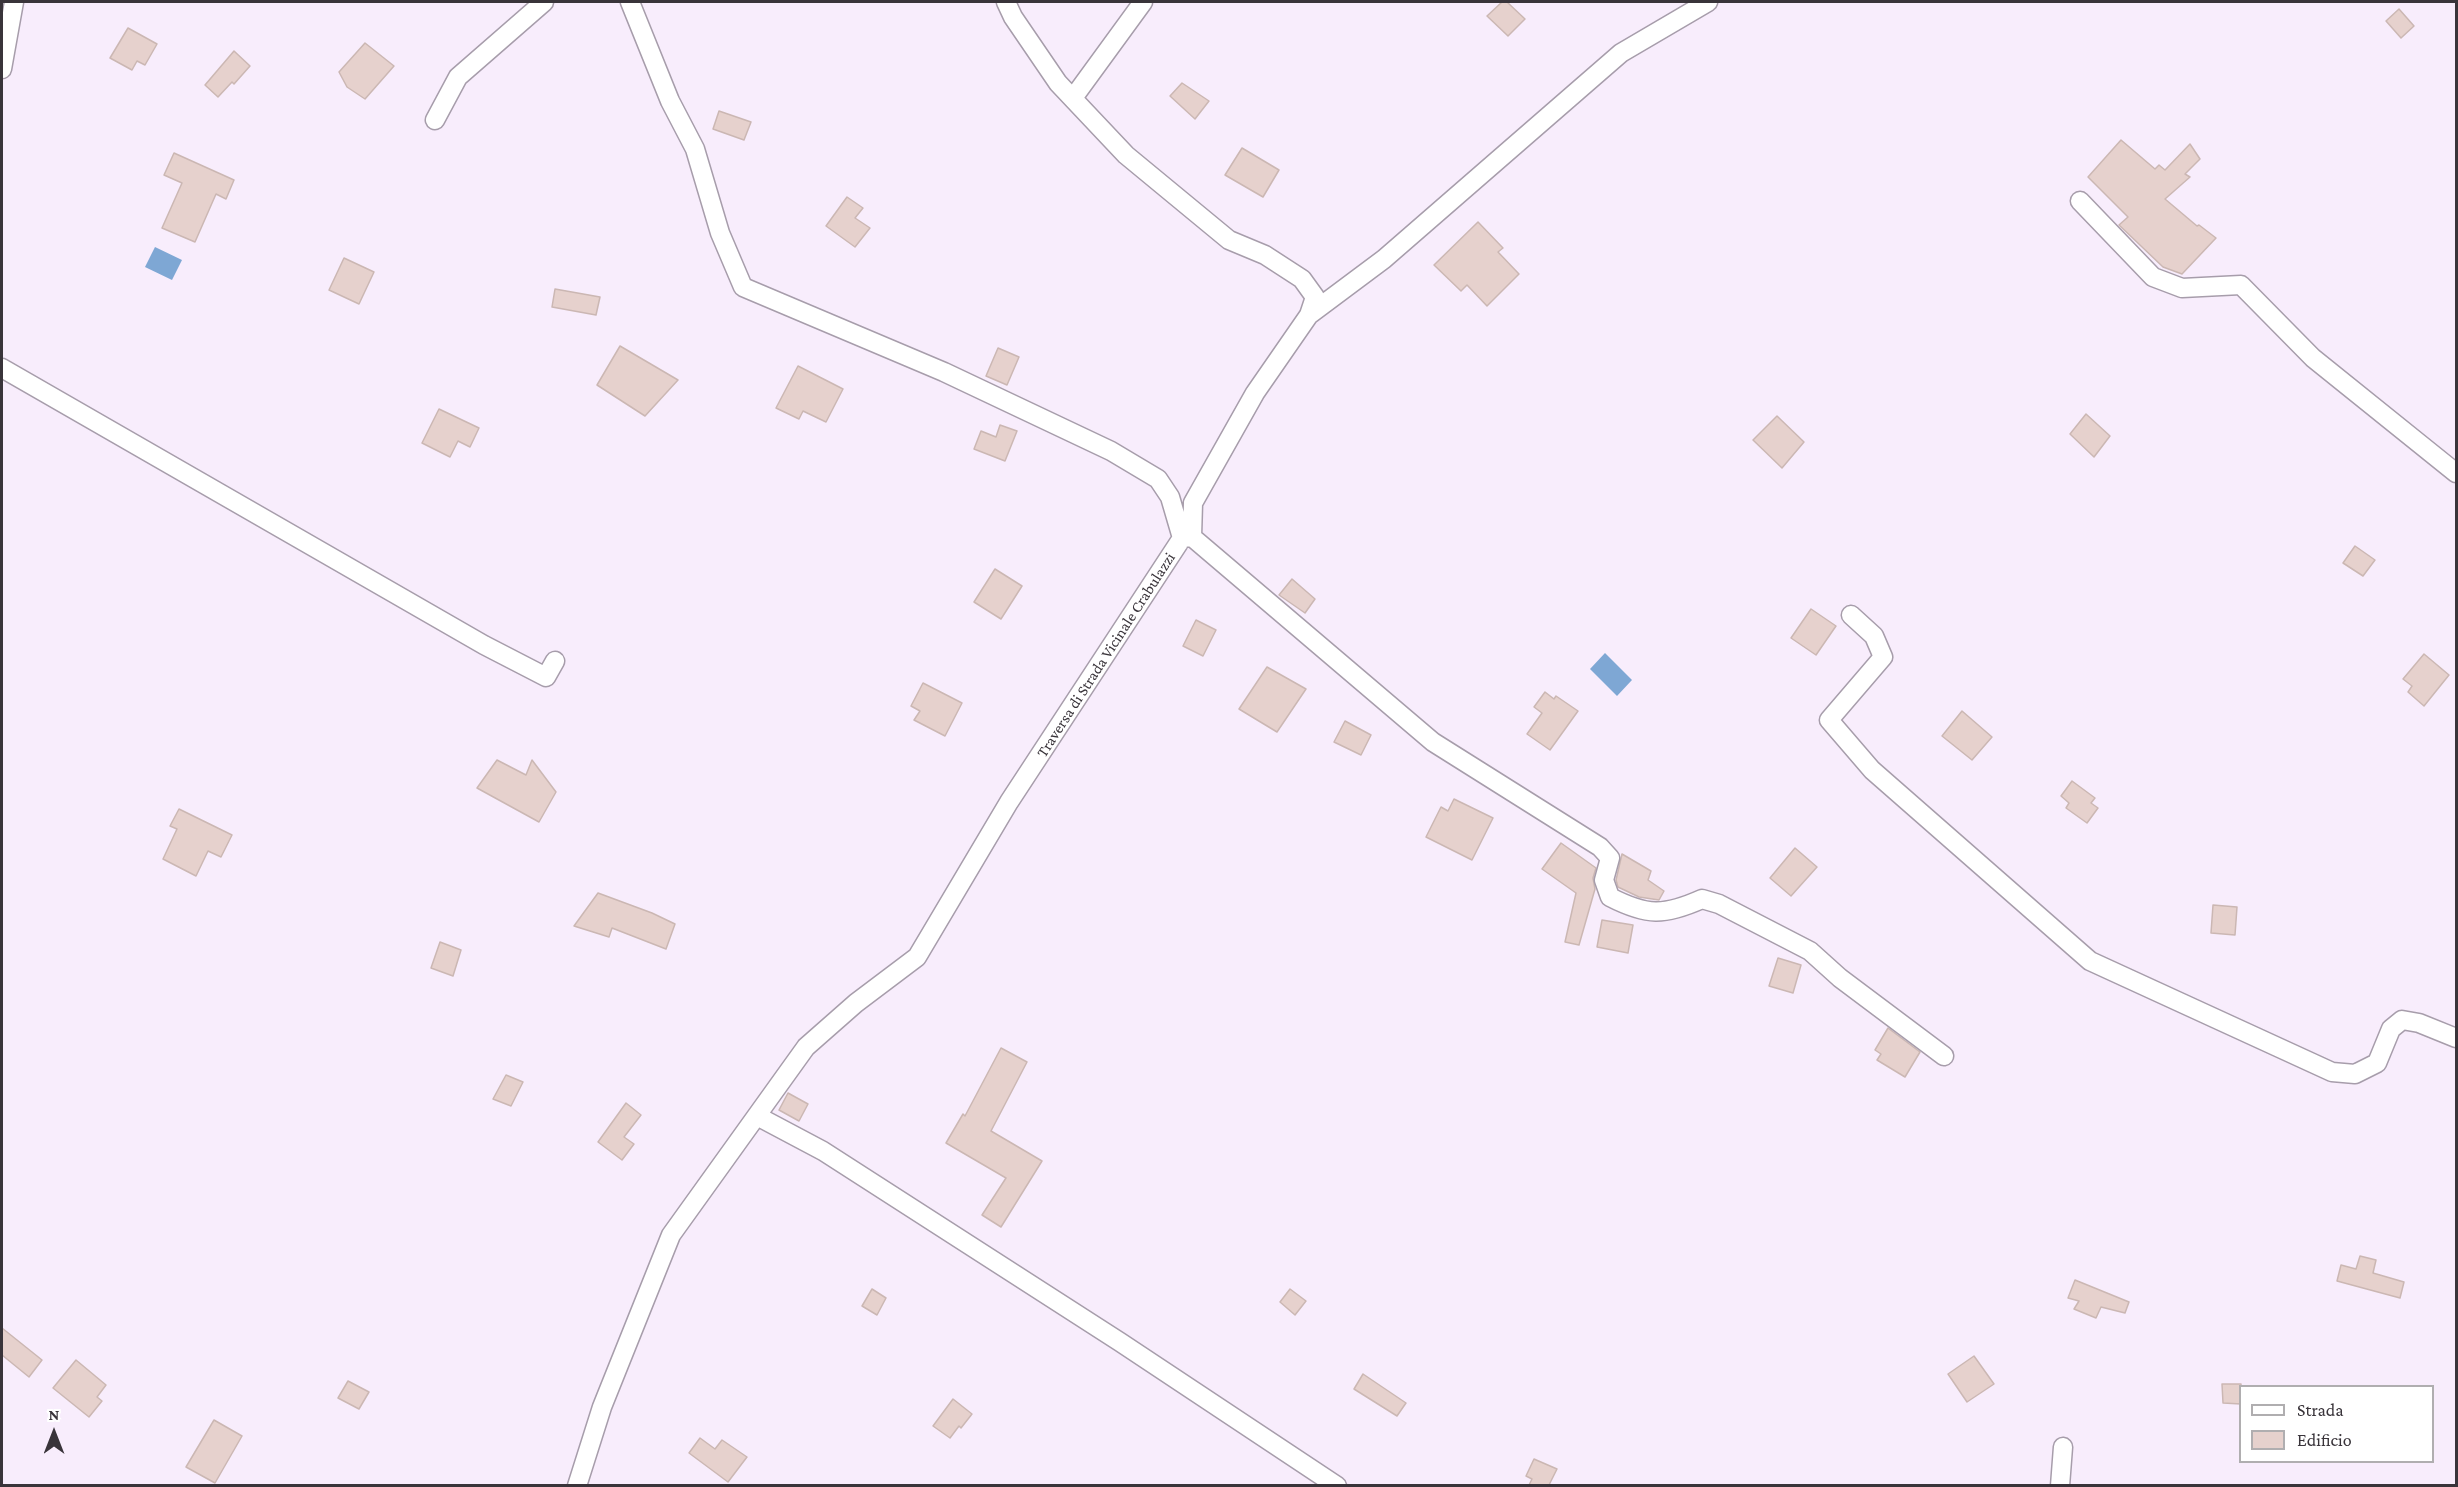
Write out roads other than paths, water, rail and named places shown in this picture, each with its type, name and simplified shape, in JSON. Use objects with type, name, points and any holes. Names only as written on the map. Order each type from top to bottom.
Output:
[{"type":"street","points":[[435,120],[458,77],[544,2]]},
{"type":"street","points":[[630,2],[670,101],[694,149],[720,233],[743,287],[944,372],[1111,451],[1158,479],[1170,497],[1187,538],[1433,742],[1600,847],[1610,858],[1604,880],[1610,897],[1645,912],[1678,910],[1702,899],[1719,904],[1810,951],[1840,978],[1944,1056]]},
{"type":"street","points":[[1006,2],[1013,17],[1058,83],[1126,155],[1229,240],[1266,255],[1302,279],[1315,297],[1309,315],[1255,393],[1193,503],[1187,538]]},
{"type":"street","points":[[1073,98],[1143,2]]},
{"type":"street","points":[[1309,315],[1384,259],[1621,53],[1708,2]]},
{"type":"street","points":[[2,69],[9,8]]},
{"type":"street","points":[[2080,201],[2153,277],[2182,288],[2241,285],[2313,358],[2457,473]]},
{"type":"street","points":[[2,368],[484,645],[546,677],[555,661]]},
{"type":"street","name":"Traversa di Strada Vicinale Crabulazzi","points":[[577,1485],[602,1407],[671,1235],[806,1047],[856,1003],[917,957],[1009,802],[1187,538]]},
{"type":"street","points":[[1851,615],[1874,636],[1883,657],[1829,720],[1872,770],[2090,962],[2332,1072],[2355,1074],[2377,1063],[2391,1029],[2402,1020],[2419,1023],[2457,1038]]},
{"type":"street","points":[[757,1116],[823,1151],[1337,1485]]},
{"type":"street","points":[[2060,1485],[2063,1447]]},
{"type":"water","points":[[155,247],[182,260],[172,280],[145,267]]},
{"type":"water","points":[[1605,653],[1632,680],[1617,696],[1590,669]]}]
